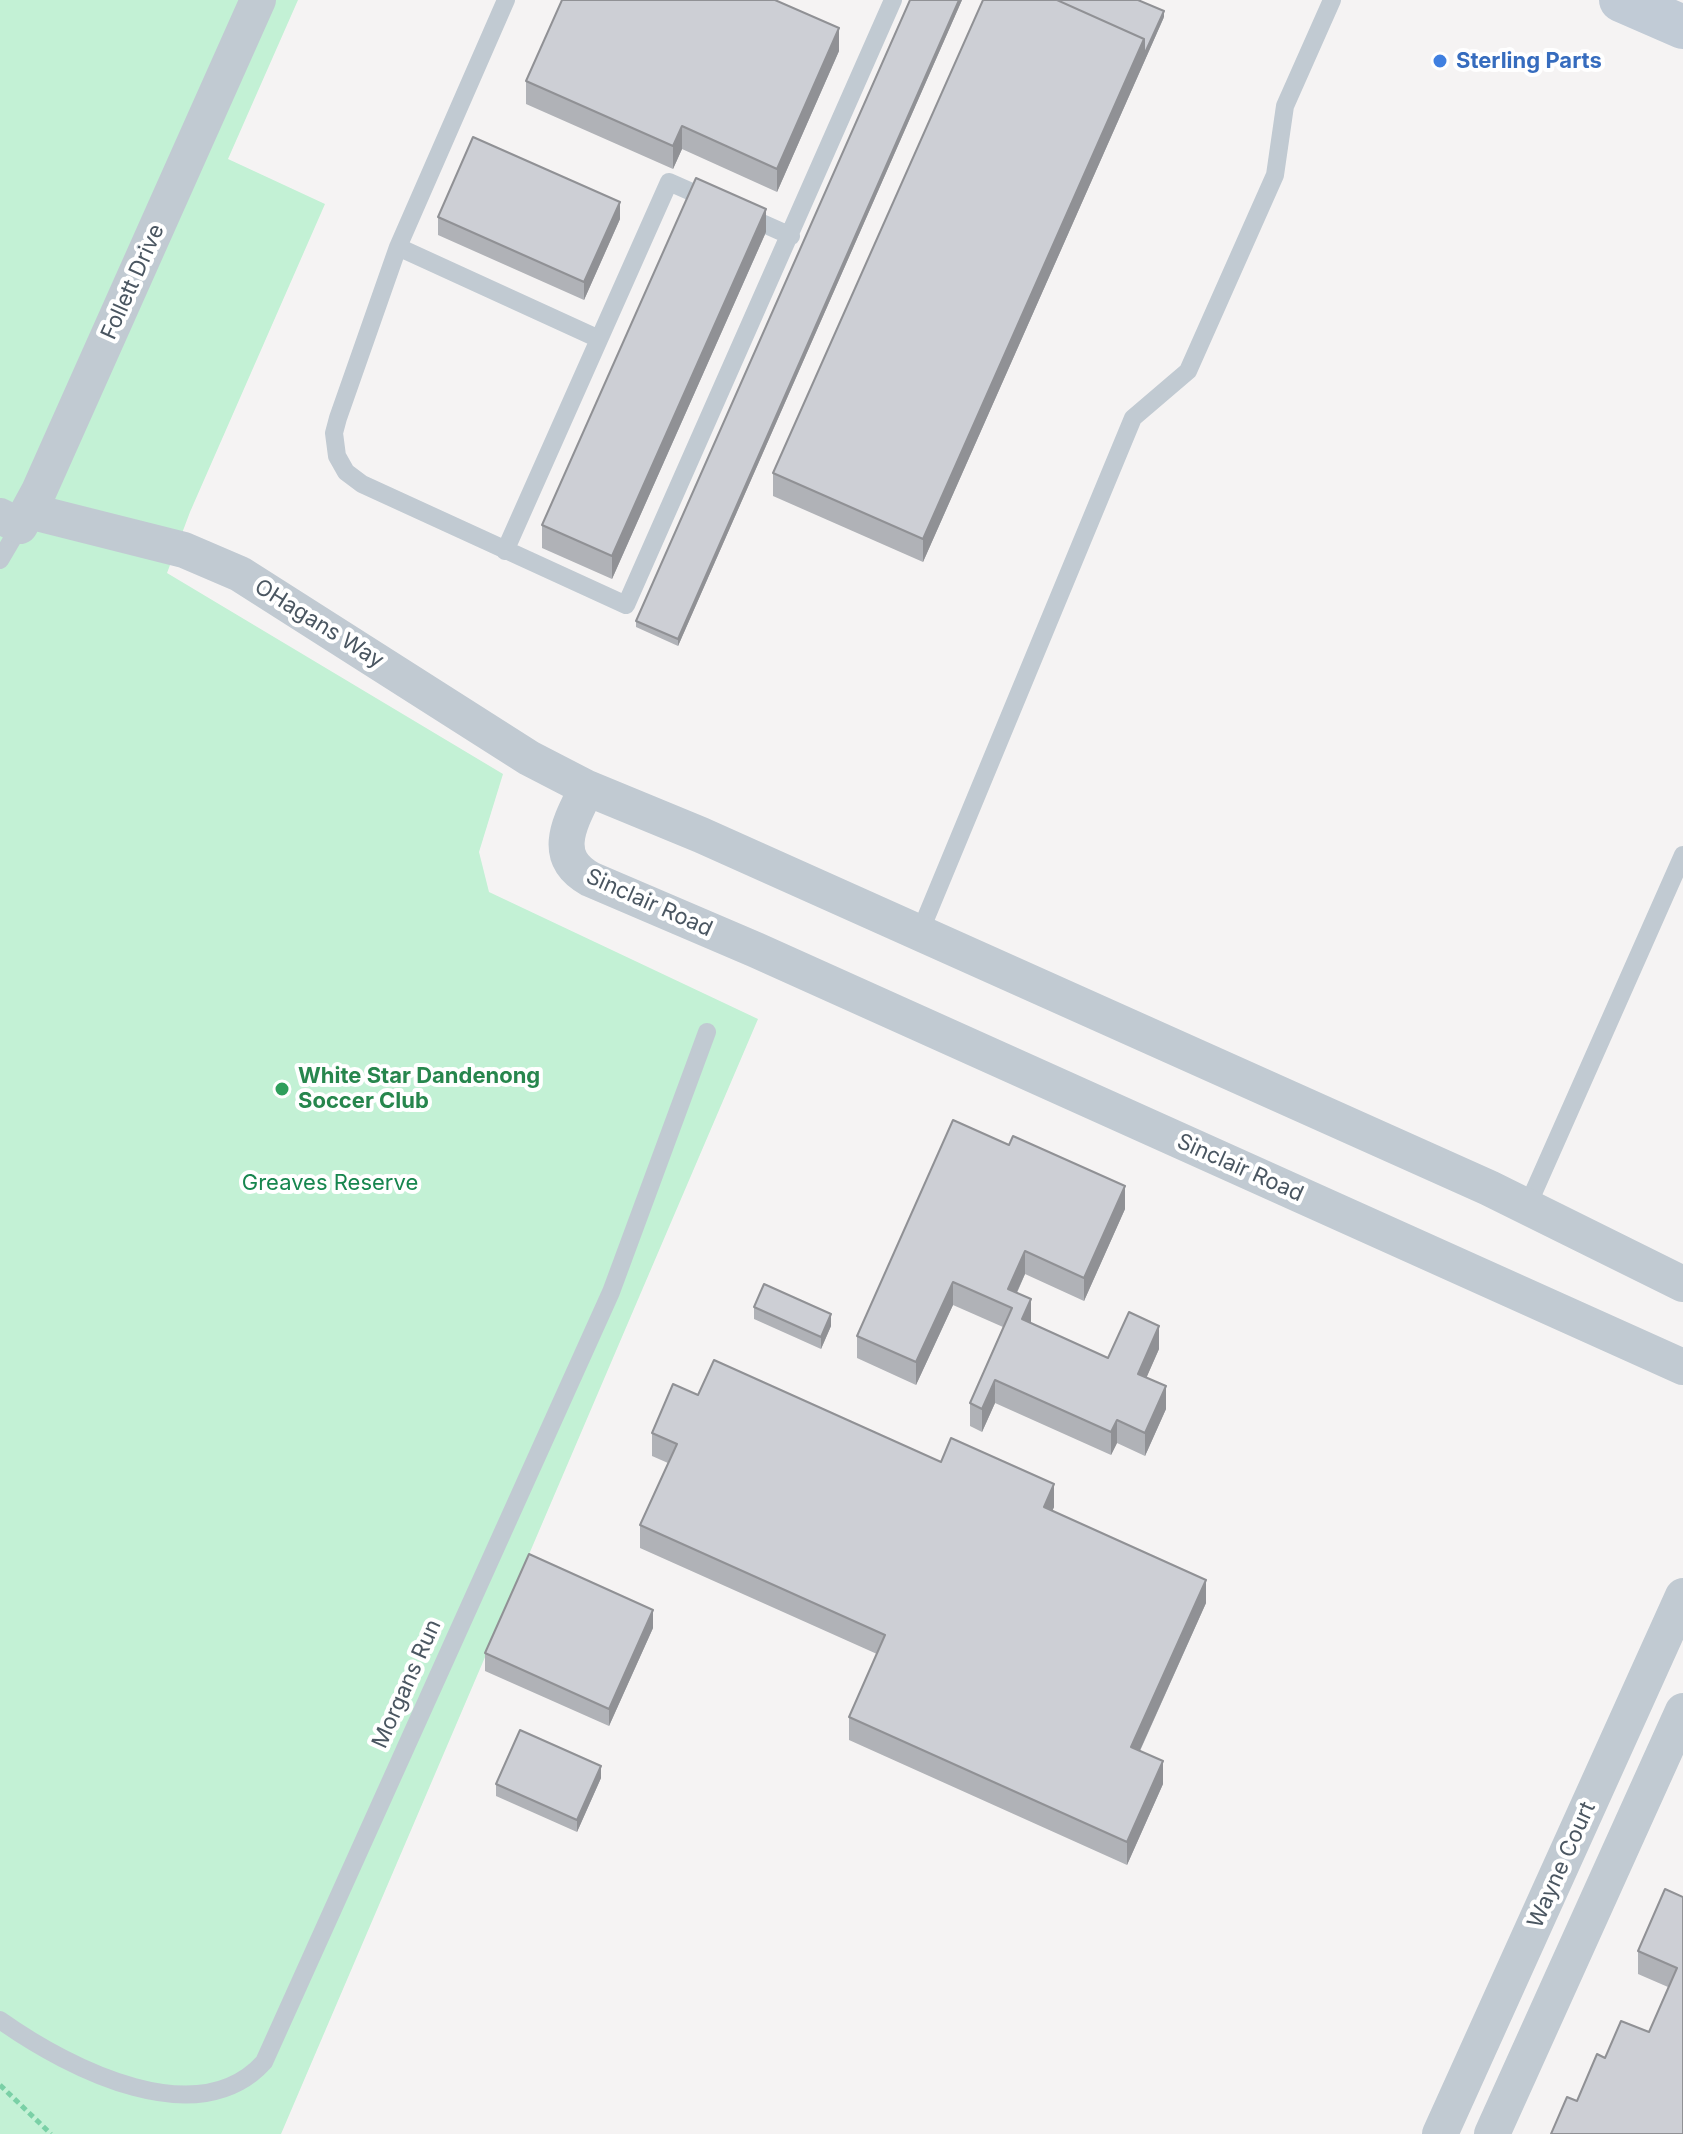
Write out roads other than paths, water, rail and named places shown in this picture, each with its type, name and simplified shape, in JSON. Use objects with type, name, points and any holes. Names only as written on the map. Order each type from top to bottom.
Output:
[{"type":"main road","points":[[1634,3],[1683,27]]},
{"type":"street","name":"Follett Drive","points":[[16,518],[258,0]]},
{"type":"street","name":"OHagans Way","points":[[16,518],[184,550],[240,574],[529,758],[587,788]]},
{"type":"street","points":[[587,788],[920,932],[1527,1207],[1683,1284]]},
{"type":"street","name":"Sinclair Road","points":[[587,788],[568,829],[565,844],[571,865],[590,879],[756,950],[1683,1367]]},
{"type":"street","name":"Wayne Court","points":[[1446,2122],[1683,1596]]},
{"type":"street","points":[[1446,2122],[1494,2131],[1680,1719],[1634,1706]]},
{"type":"street","points":[[1547,1898],[1590,1918]]},
{"type":"lane","points":[[506,0],[398,247],[338,418],[334,433],[337,456],[346,472],[362,484],[626,605],[893,0]]},
{"type":"lane","points":[[920,932],[1133,418],[1188,371],[1275,175],[1285,106],[1332,0]]},
{"type":"lane","points":[[505,551],[669,182],[791,236]]},
{"type":"lane","points":[[398,247],[599,339]]},
{"type":"lane","name":"Follett Drive","points":[[0,560],[16,518]]},
{"type":"lane","points":[[1527,1207],[1683,855]]},
{"type":"lane","name":"Morgans Run","points":[[221,2109],[241,2097],[264,2062],[443,1660],[557,1417],[641,1218],[707,1032]]},
{"type":"lane","points":[[0,2020],[92,2085],[138,2108]]},
{"type":"place","name":"Sterling Parts","points":[[1440,61]]},
{"type":"place","name":"White Star Dandenong Soccer Club","points":[[282,1089]]},
{"type":"park label","name":"Greaves Reserve","points":[[330,1183]]}]
